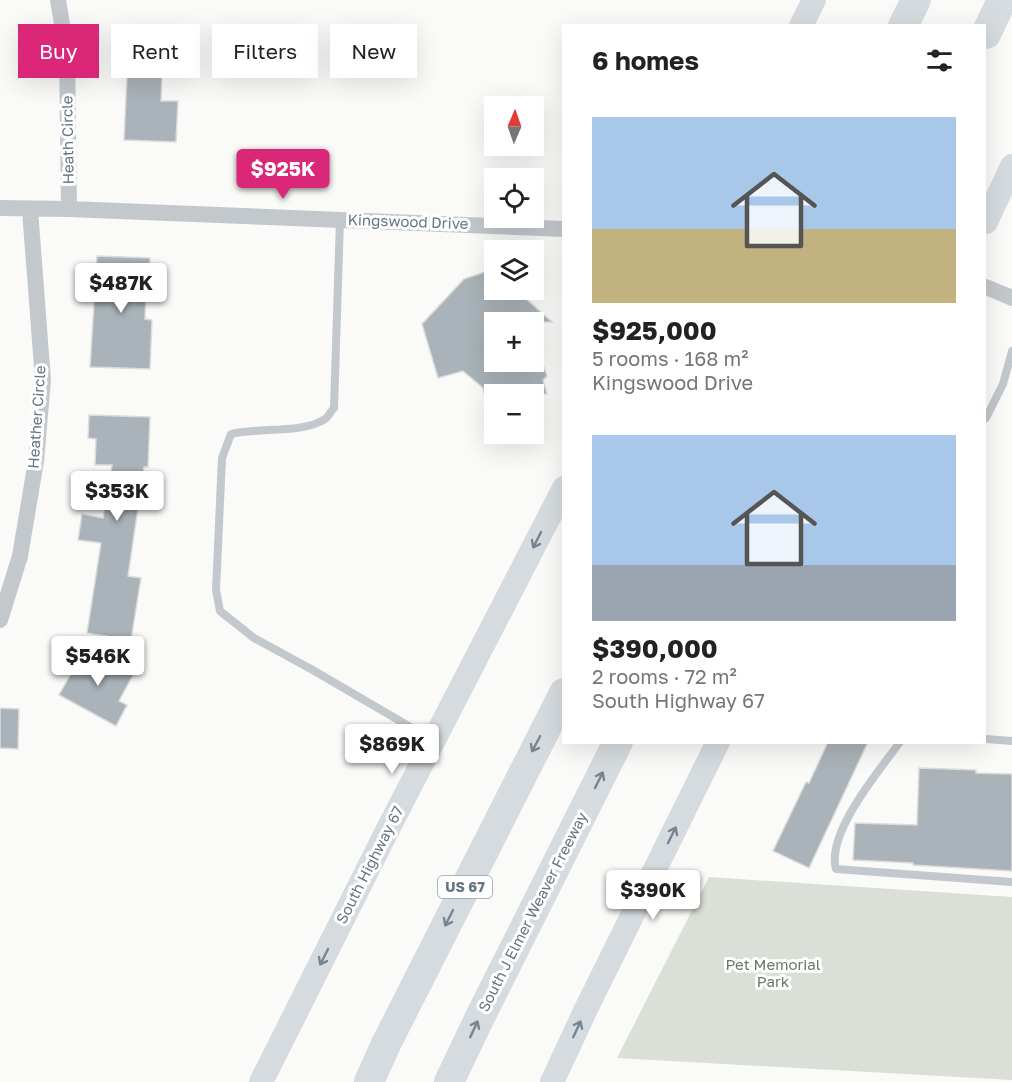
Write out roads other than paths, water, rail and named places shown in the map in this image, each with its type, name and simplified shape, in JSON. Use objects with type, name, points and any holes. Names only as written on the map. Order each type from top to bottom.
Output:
[{"type":"highway","points":[[904,24],[916,0]]},
{"type":"highway","points":[[986,34],[1002,0]]},
{"type":"highway","name":"US 67","points":[[369,1082],[417,981],[562,697]]},
{"type":"highway","name":"South J Elmer Weaver Freeway","points":[[449,1082],[617,744]]},
{"type":"main road","points":[[802,24],[813,0]]},
{"type":"main road","points":[[986,222],[1012,166]]},
{"type":"main road","name":"South Highway 67","points":[[261,1082],[433,740],[562,492]]},
{"type":"main road","points":[[555,1080],[586,1009],[717,744]]},
{"type":"street","name":"Heath Circle","points":[[57,0],[67,54],[69,209]]},
{"type":"street","name":"Kingswood Drive","points":[[0,208],[562,229]]},
{"type":"street","name":"Heather Circle","points":[[0,620],[20,556],[36,461],[43,380],[30,210]]},
{"type":"street","points":[[986,287],[1012,298]]},
{"type":"lane","points":[[340,219],[334,408],[326,419],[301,428],[231,434],[222,458],[216,590],[220,611],[254,638],[433,740]]},
{"type":"lane","points":[[986,418],[1003,384],[1012,351]]},
{"type":"lane","points":[[986,739],[1012,741]]},
{"type":"lane","points":[[899,744],[851,809],[833,860],[836,869],[1012,882]]},
{"type":"park label","name":"Pet Memorial Park","points":[[773,974]]}]
